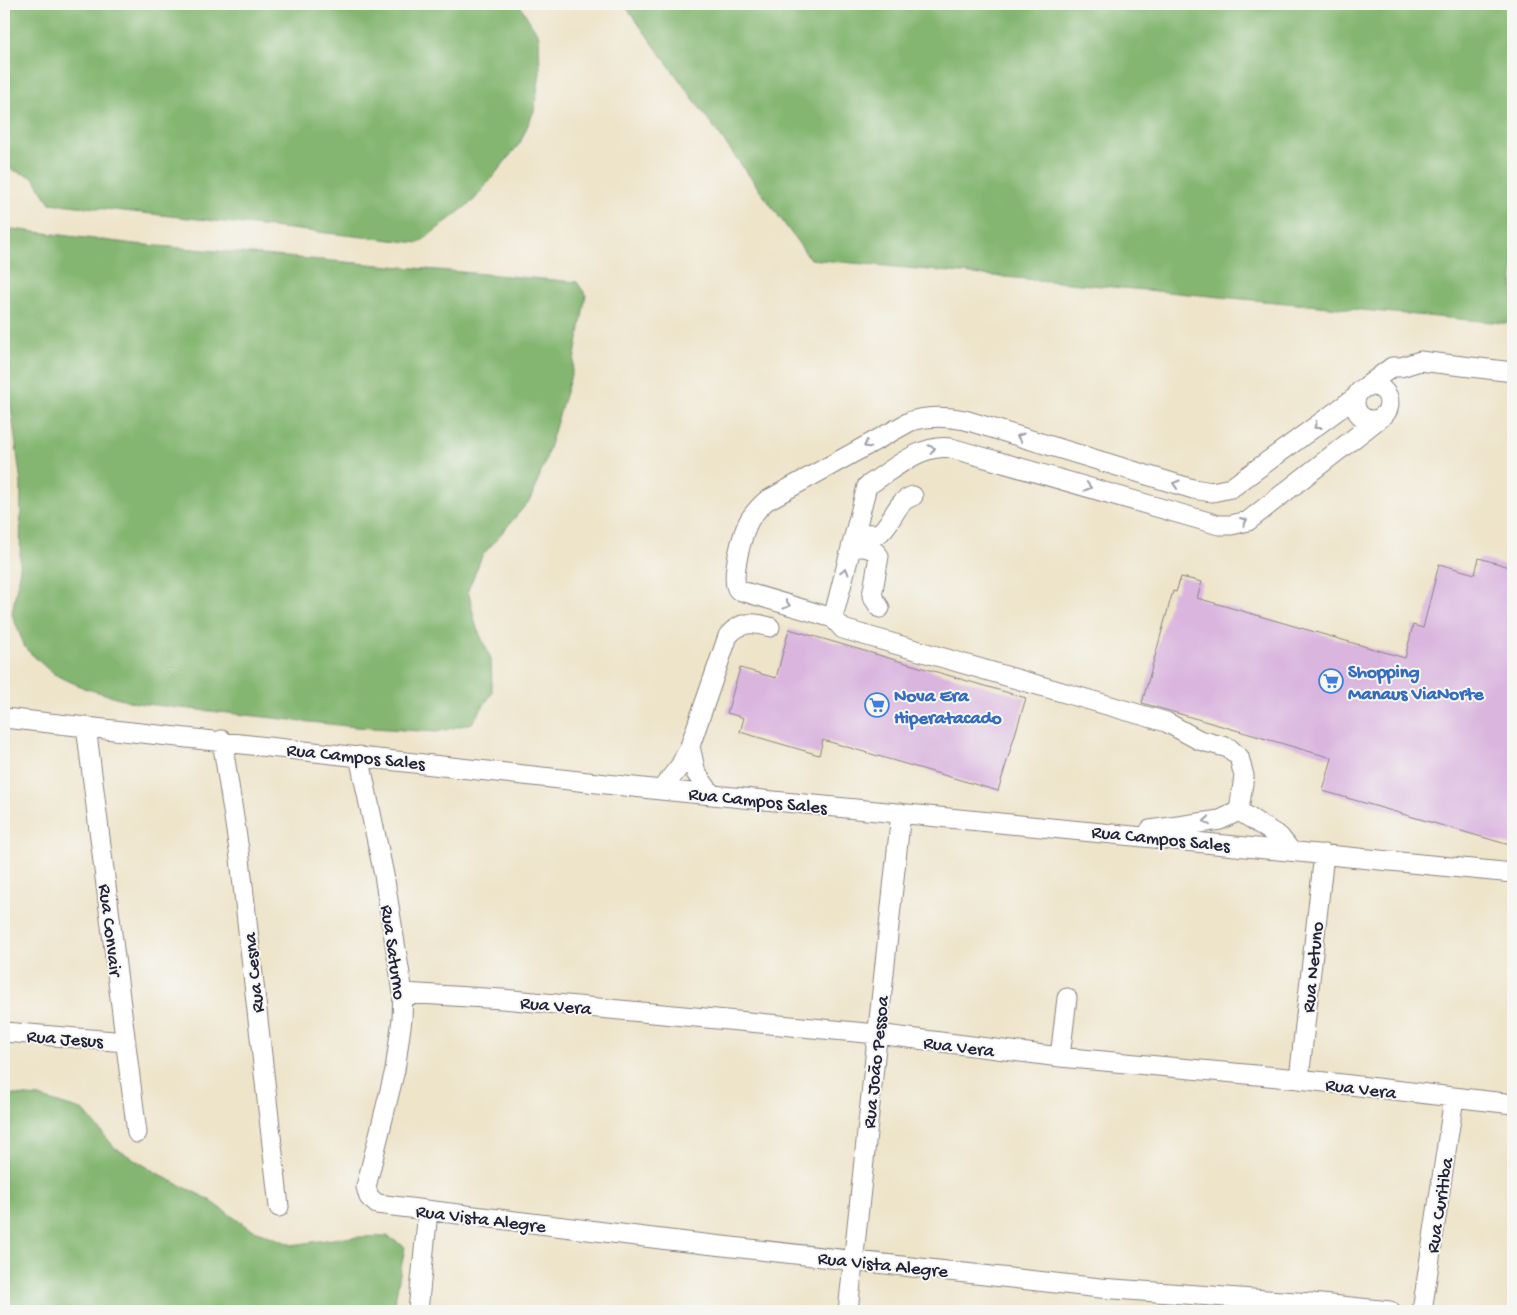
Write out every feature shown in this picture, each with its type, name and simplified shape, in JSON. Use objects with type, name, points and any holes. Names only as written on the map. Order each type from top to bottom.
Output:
[{"type":"street","points":[[1238,810],[1244,770],[1239,757],[1229,748],[1199,740],[1166,722],[843,629],[833,618],[738,590],[734,576],[748,524],[756,511],[766,501],[911,421],[937,417],[965,420],[1193,490],[1222,491],[1231,488],[1360,393],[1392,367],[1402,367],[1426,360],[1513,372]]},
{"type":"street","points":[[833,618],[867,486],[924,450],[939,446],[951,448],[1212,523],[1232,525],[1248,521],[1380,418],[1387,409],[1388,398],[1402,367]]},
{"type":"street","points":[[1380,418],[1368,420],[1358,414],[1355,403],[1360,393],[1375,386],[1385,392],[1388,398]]},
{"type":"street","points":[[1212,523],[1222,491]]},
{"type":"street","points":[[853,541],[878,534],[887,526],[902,502],[913,496]]},
{"type":"street","points":[[853,541],[872,549],[879,556],[872,596],[880,608]]},
{"type":"street","points":[[661,790],[680,766],[690,746],[728,636],[737,628],[748,623],[770,627]]},
{"type":"street","name":"Rua Campos Sales","points":[[4,718],[222,740],[661,790],[1139,835],[1513,873]]},
{"type":"street","name":"Rua Convair","points":[[86,726],[137,1133]]},
{"type":"street","name":"Rua Cesna","points":[[222,740],[239,850],[278,1207]]},
{"type":"street","points":[[690,746],[696,773],[712,795]]},
{"type":"street","name":"Rua Saturno","points":[[359,756],[384,875],[403,992],[402,1019],[395,1070],[366,1187],[369,1197],[377,1204]]},
{"type":"street","points":[[1139,835],[1162,826],[1220,820],[1238,810]]},
{"type":"street","points":[[1238,810],[1280,837],[1291,851]]},
{"type":"street","name":"Rua João Pessoa","points":[[848,1311],[901,814]]},
{"type":"street","name":"Rua Netuno","points":[[1299,1079],[1324,854]]},
{"type":"street","name":"Rua Vera","points":[[403,992],[502,999],[877,1034],[1060,1057],[1299,1079],[1513,1104]]},
{"type":"street","points":[[1060,1057],[1067,998]]},
{"type":"street","name":"Rua Jesus","points":[[4,1032],[126,1042]]},
{"type":"street","name":"Rua Curitiba","points":[[1422,1311],[1454,1098]]},
{"type":"street","name":"Rua Vista Alegre","points":[[377,1204],[1091,1287],[1278,1306],[1390,1311]]},
{"type":"street","points":[[418,1311],[428,1211]]},
{"type":"green space","points":[[4,4],[519,4],[539,36],[540,73],[534,111],[520,143],[474,200],[419,243],[50,203],[33,177],[4,167]]},
{"type":"green space","points":[[624,4],[1513,4],[1513,324],[810,259]]},
{"type":"green space","points":[[12,229],[135,244],[577,282],[586,295],[572,372],[544,465],[530,500],[482,556],[468,590],[476,626],[491,659],[492,693],[472,723],[437,732],[356,727],[136,703],[84,688],[52,673],[25,648],[12,614],[20,568],[21,483],[4,354],[4,235]]},
{"type":"green space","points":[[4,1094],[39,1097],[84,1111],[115,1148],[164,1177],[208,1199],[247,1227],[292,1245],[340,1238],[387,1236],[405,1247],[393,1311],[4,1311]]},
{"type":"building","name":"Shopping Manaus ViaNorte","points":[[1479,558],[1513,568],[1513,846],[1323,791],[1332,758],[1142,703],[1173,591],[1176,592],[1181,577],[1202,582],[1197,598],[1405,658],[1413,625],[1423,628],[1439,564],[1475,574]]},
{"type":"building","name":"Nova Era Hiperatacado","points":[[789,629],[1026,698],[998,791],[823,740],[819,755],[740,732],[744,718],[727,713],[740,668],[776,678]]},
{"type":"place","name":"Shopping Manaus ViaNorte","points":[[1331,681]]},
{"type":"place","name":"Nova Era Hiperatacado","points":[[877,705]]}]
